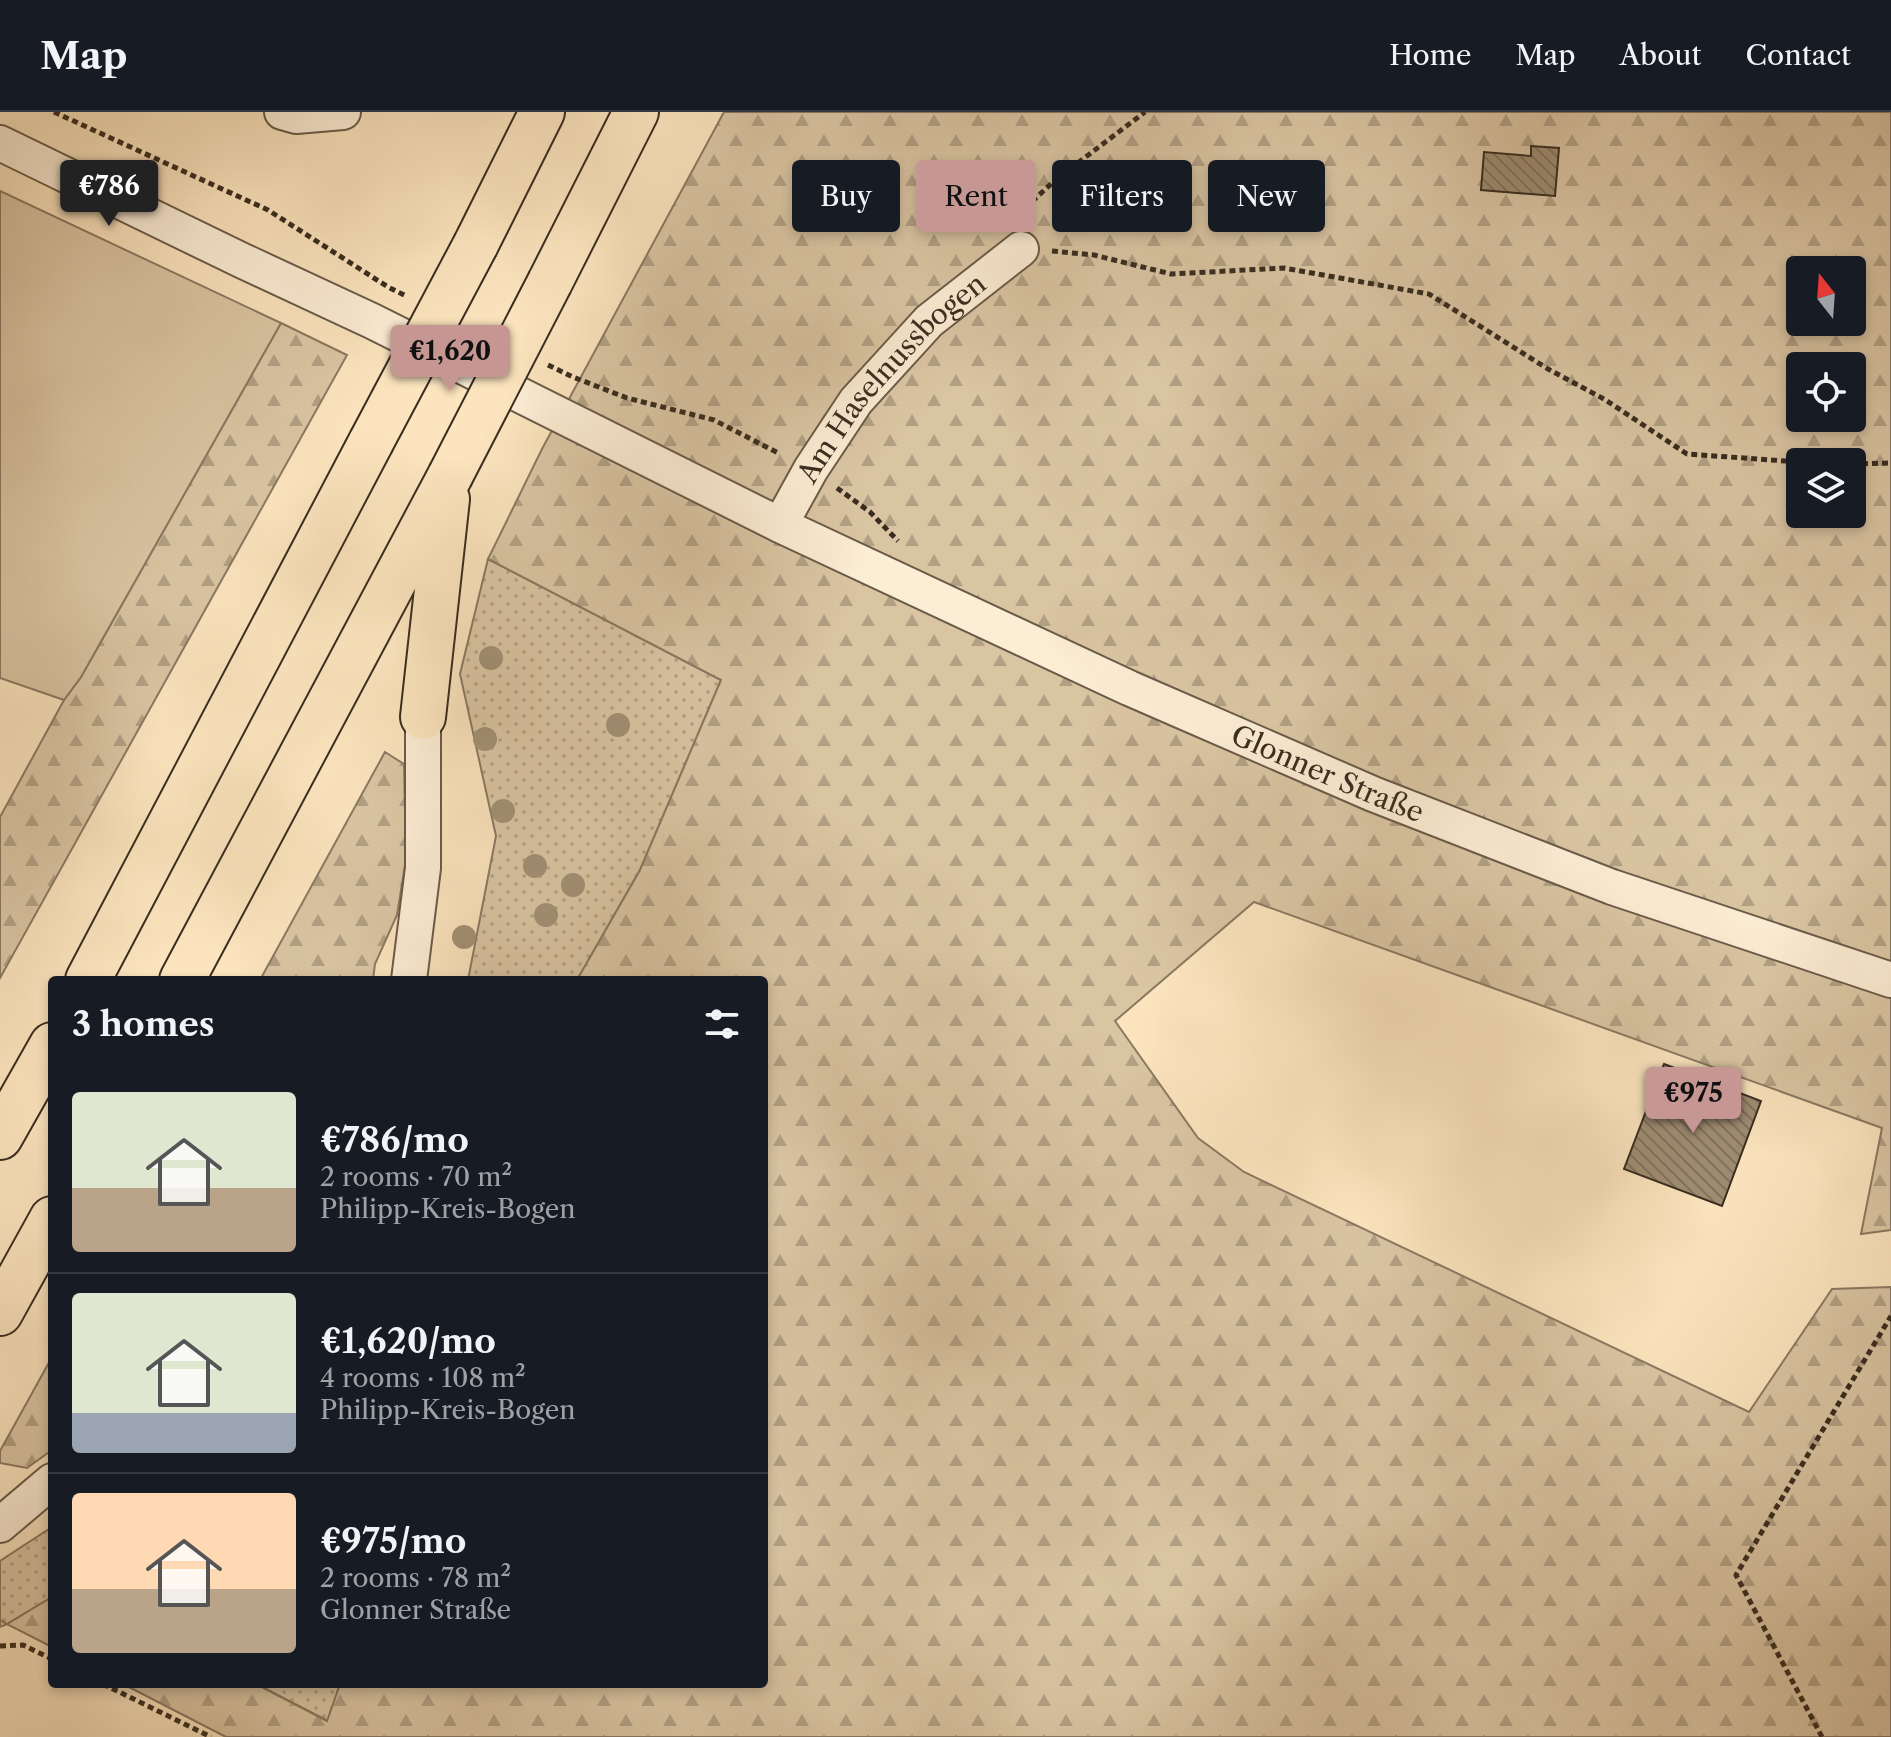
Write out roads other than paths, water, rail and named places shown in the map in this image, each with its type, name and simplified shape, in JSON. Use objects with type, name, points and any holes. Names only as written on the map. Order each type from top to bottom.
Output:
[{"type":"highway","points":[[90,976],[476,244],[542,112]]},
{"type":"highway","points":[[184,976],[450,476],[636,112]]},
{"type":"highway","points":[[423,717],[450,476]]},
{"type":"highway","points":[[0,1137],[48,1052]]},
{"type":"highway","points":[[0,1313],[48,1226]]},
{"type":"street","points":[[282,112],[296,116],[343,112]]},
{"type":"street","name":"Glonner Straße","points":[[0,143],[372,321],[780,525],[1129,688],[1373,794],[1612,887],[1891,980]]},
{"type":"street","name":"Am Haselnussbogen","points":[[780,525],[811,469],[856,401],[929,321],[1021,249]]},
{"type":"street","points":[[410,976],[423,868],[423,717]]},
{"type":"street","points":[[0,1525],[48,1484]]}]
